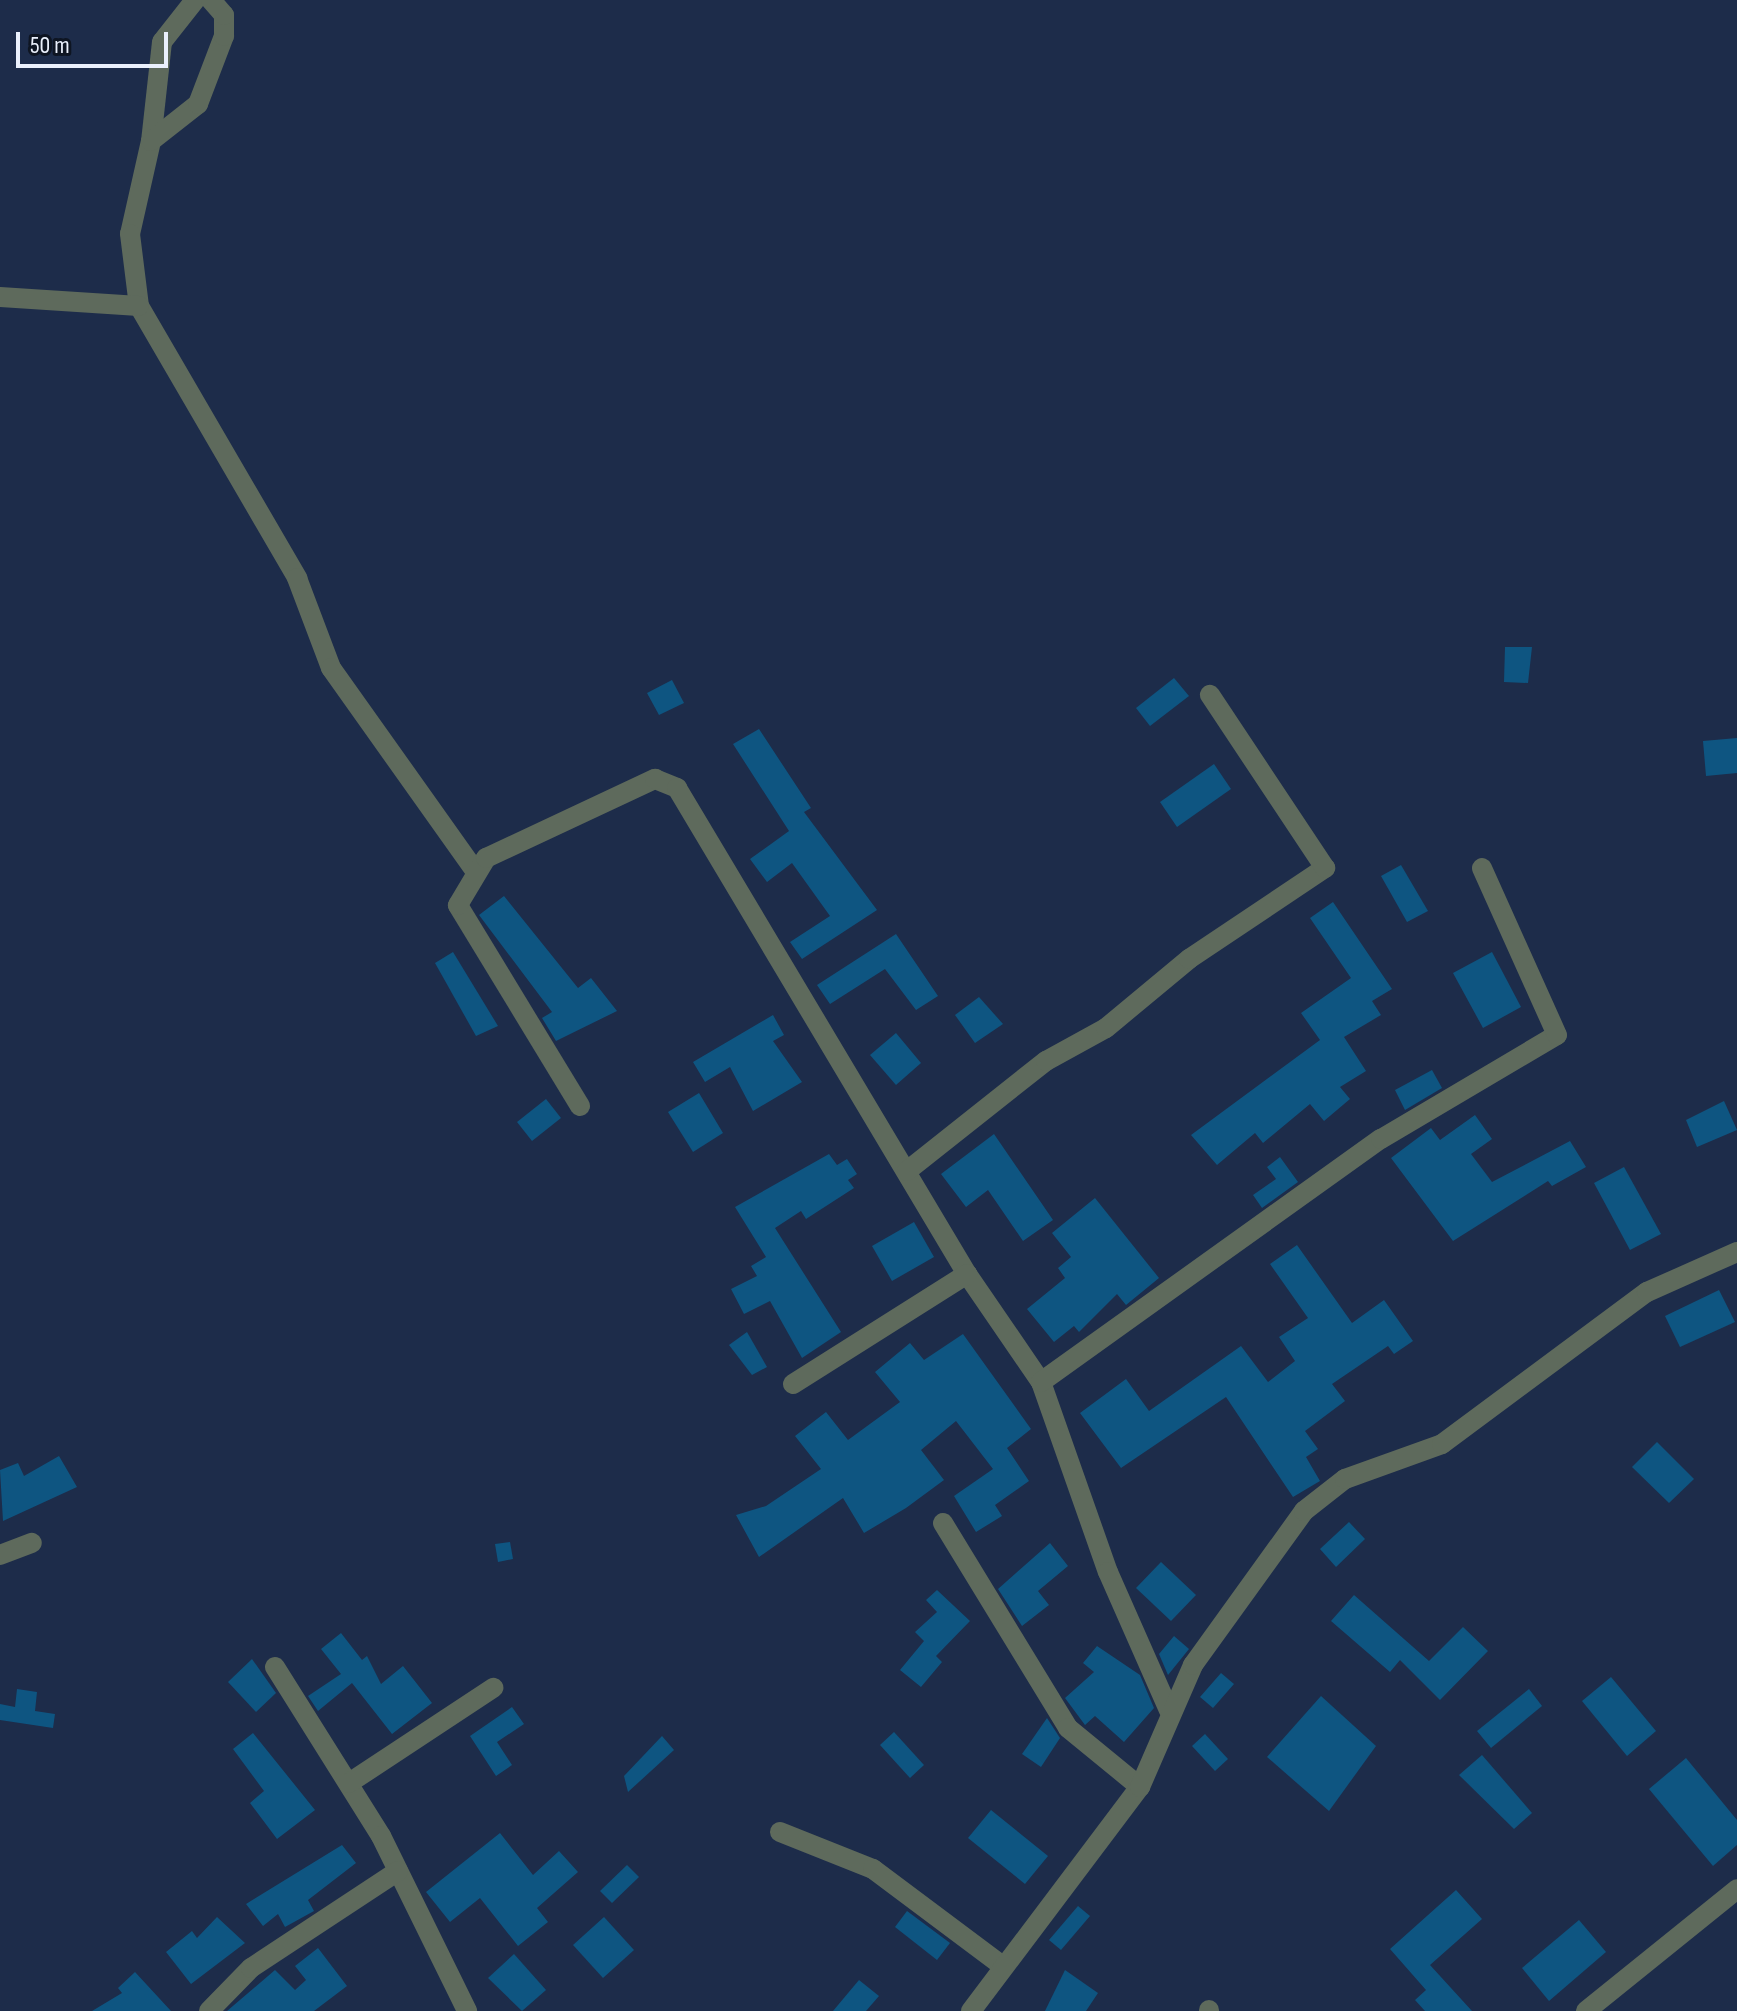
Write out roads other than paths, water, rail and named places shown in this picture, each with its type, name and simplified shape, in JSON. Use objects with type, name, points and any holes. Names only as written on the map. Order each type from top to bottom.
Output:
[{"type":"street","points":[[195,0],[162,42],[151,141],[130,234],[139,306],[297,578],[331,668],[475,871]]},
{"type":"street","points":[[151,141],[198,104],[224,36],[224,15],[211,0]]},
{"type":"street","points":[[0,297],[139,306]]},
{"type":"street","points":[[907,1171],[1046,1061],[1106,1028],[1189,959],[1325,868],[1210,695]]},
{"type":"street","points":[[580,1106],[464,921],[458,905],[475,871],[486,858],[655,779],[677,788],[967,1274],[1041,1382],[1108,1572],[1169,1710]]},
{"type":"street","points":[[1041,1382],[1381,1139],[1557,1035],[1482,868]]},
{"type":"street","points":[[971,2011],[1000,1964],[1140,1787],[1169,1710],[1222,1619],[1304,1511],[1345,1479],[1442,1444],[1647,1292],[1737,1252]]},
{"type":"street","points":[[793,1384],[967,1274]]},
{"type":"street","points":[[943,1523],[1068,1728],[1140,1787]]},
{"type":"street","points":[[0,1555],[32,1543]]},
{"type":"street","points":[[275,1667],[349,1783],[398,1871],[467,2011]]},
{"type":"street","points":[[349,1783],[493,1688]]},
{"type":"street","points":[[780,1832],[873,1869],[1000,1964]]},
{"type":"street","points":[[209,2011],[251,1968],[398,1871]]},
{"type":"street","points":[[1586,2011],[1737,1889]]}]
